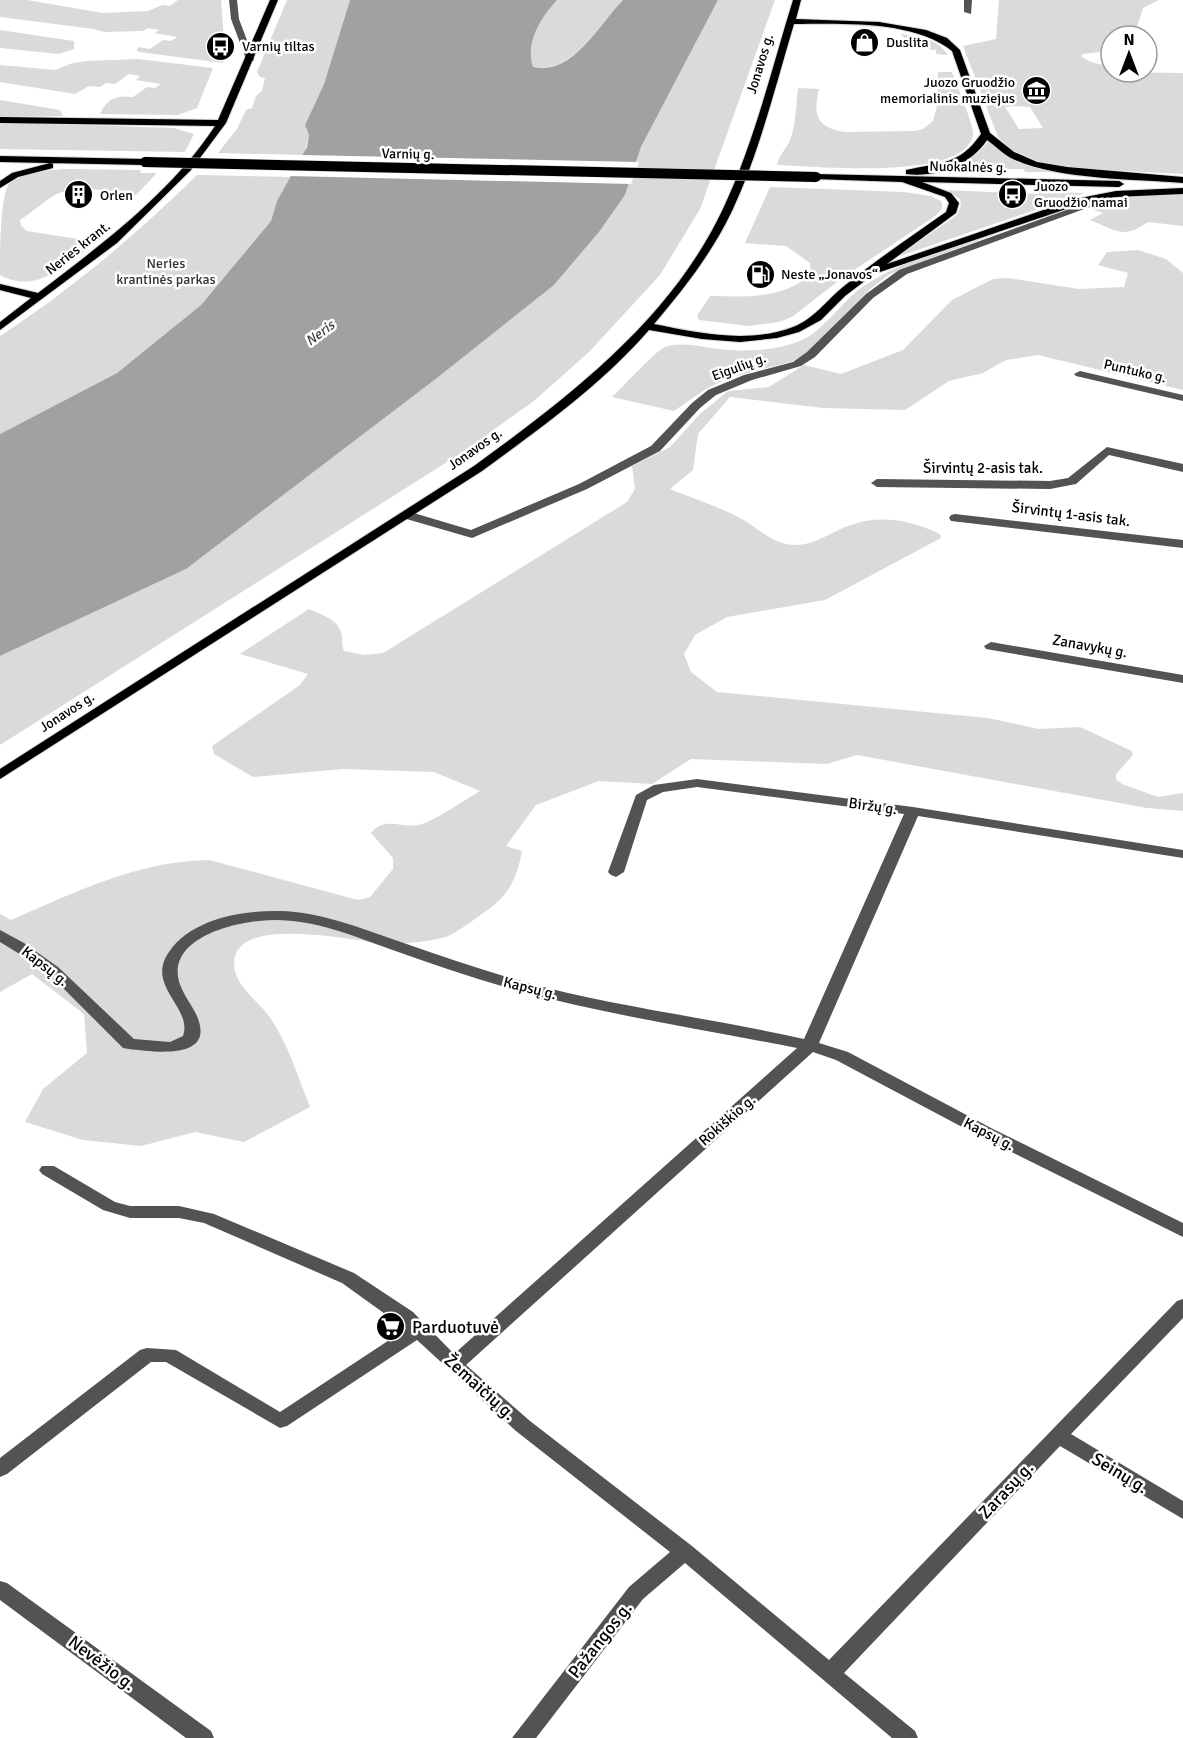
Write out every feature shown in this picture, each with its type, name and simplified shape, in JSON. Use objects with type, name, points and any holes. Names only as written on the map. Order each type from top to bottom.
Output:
[{"type":"main road","name":"Neries krant.","points":[[0,327],[113,241],[174,182],[207,145],[221,123],[274,0]]},
{"type":"main road","name":"Jonavos g.","points":[[0,775],[407,515],[537,425],[601,371],[646,326],[683,282],[721,222],[749,153],[797,0]]},
{"type":"main road","points":[[791,21],[904,28],[926,32],[946,40],[956,50],[986,134],[1011,154],[1041,165],[1066,170],[1183,181]]},
{"type":"main road","points":[[0,120],[221,123]]},
{"type":"main road","points":[[860,178],[929,169],[953,163],[971,154],[986,134]]},
{"type":"main road","name":"Varnių g.","points":[[0,157],[816,177]]},
{"type":"main road","points":[[0,185],[15,175],[30,170],[88,160]]},
{"type":"main road","name":"Nuokalnės g.","points":[[816,177],[1120,184],[1183,181]]},
{"type":"main road","points":[[646,326],[723,338],[782,334],[805,326],[847,289],[951,213],[954,207],[948,195],[903,179]]},
{"type":"main road","name":"Nuokalnės g.","points":[[1120,184],[1183,190]]},
{"type":"main road","points":[[868,274],[1041,218],[1079,201],[1116,194],[1183,190]]},
{"type":"main road","points":[[0,287],[40,297]]},
{"type":"street","points":[[233,0],[235,19],[250,59]]},
{"type":"street","points":[[968,12],[969,0]]},
{"type":"street","name":"Eigulių g.","points":[[407,515],[472,534],[580,486],[662,444],[703,399],[716,390],[796,364],[808,357],[877,290],[895,276],[1041,218],[1090,205]]},
{"type":"street","name":"Puntuko g.","points":[[1080,374],[1183,398]]},
{"type":"street","name":"Širvintų 2-asis tak.","points":[[877,483],[1050,485],[1072,480],[1107,451],[1183,468]]},
{"type":"street","name":"Širvintų 1-asis tak.","points":[[955,518],[1183,544]]},
{"type":"street","name":"Zanavykų g.","points":[[991,646],[1183,679]]},
{"type":"street","name":"Biržų g.","points":[[616,872],[641,798],[659,788],[697,783],[913,811],[1183,854]]},
{"type":"street","name":"Rokiškio g.","points":[[454,1365],[810,1046],[913,811]]},
{"type":"street","name":"Kapsų g.","points":[[0,934],[32,952],[83,996],[129,1044],[168,1047],[183,1044],[191,1038],[194,1028],[170,978],[171,961],[180,946],[206,931],[238,919],[275,915],[325,921],[502,981],[598,1005],[810,1046],[842,1056],[985,1132],[1183,1231]]},
{"type":"street","name":"Žemaičių g.","points":[[48,1170],[109,1206],[130,1212],[179,1212],[208,1218],[348,1278],[420,1329],[454,1365],[523,1426],[685,1552],[907,1738]]},
{"type":"street","name":"Zarasų g.","points":[[829,1674],[1183,1306]]},
{"type":"street","points":[[0,1469],[147,1355],[169,1355],[280,1421],[420,1329]]},
{"type":"street","name":"Seinų g.","points":[[1058,1435],[1183,1511]]},
{"type":"street","name":"Pažangos g.","points":[[523,1738],[636,1593],[657,1573],[685,1552]]},
{"type":"street","name":"Nevėžio g.","points":[[0,1589],[203,1738]]},
{"type":"green space","points":[[0,0],[27,0],[103,13],[148,11],[162,5],[170,6],[178,0],[221,0],[225,53],[223,63],[137,51],[138,47],[150,49],[163,40],[171,41],[177,37],[154,33],[159,30],[148,28],[143,31],[104,32],[0,17]]},
{"type":"green space","points":[[287,0],[350,0],[324,84],[305,125],[309,135],[304,155],[218,153],[237,129],[246,110],[252,108],[256,96],[262,91],[265,78],[260,77],[257,72]]},
{"type":"green space","points":[[557,0],[623,0],[573,56],[547,67],[533,67],[531,49],[536,31]]},
{"type":"green space","points":[[718,0],[775,0],[700,209],[660,275],[589,352],[535,400],[466,450],[0,745],[0,656],[186,569],[437,378],[554,285],[599,232],[625,195],[641,147]]},
{"type":"green space","points":[[999,0],[1159,0],[1143,8],[1138,24],[1099,24],[1099,52],[1082,54],[1082,57],[1099,64],[1099,84],[1159,84],[1159,73],[1183,73],[1183,174],[1065,168],[1045,164],[1012,150],[998,137],[963,46],[996,39]],"holes":[[[1005,107],[1030,107],[1043,128],[1019,129]]]},
{"type":"green space","points":[[0,30],[74,41],[74,49],[59,54],[0,48]]},
{"type":"green space","points":[[901,34],[921,37],[933,42],[948,55],[936,54],[936,50],[913,48]]},
{"type":"green space","points":[[138,59],[213,68],[197,108],[178,115],[100,114],[106,104],[113,99],[133,97],[147,87],[155,88],[161,84],[136,80],[140,76],[129,74],[115,84],[106,83],[100,87],[89,86],[75,94],[0,82],[0,65],[55,70],[73,63],[87,61]]},
{"type":"green space","points":[[938,72],[952,72],[968,114],[973,134],[964,149],[945,159],[918,165],[886,168],[777,165],[792,134],[798,88],[819,89],[816,106],[819,118],[827,127],[835,130],[844,132],[914,131],[923,129],[933,121],[937,106]]},
{"type":"green space","points":[[0,100],[60,110],[63,116],[0,117]]},
{"type":"green space","points":[[0,124],[174,128],[194,134],[185,152],[0,149]]},
{"type":"green space","points":[[988,141],[1004,154],[1056,172],[1025,172],[1024,169],[944,169],[969,160]]},
{"type":"green space","points":[[63,169],[141,170],[140,173],[157,173],[136,195],[84,189],[63,191],[55,195],[20,220],[21,226],[27,231],[84,240],[93,244],[72,261],[38,280],[26,282],[0,275],[2,213],[9,184],[28,174]]},
{"type":"green space","name":"Neries krantinės parkas","points":[[197,175],[293,177],[277,201],[271,221],[201,305],[117,373],[0,434],[0,336],[103,260]]},
{"type":"green space","points":[[770,187],[904,192],[931,196],[941,201],[942,207],[931,219],[842,278],[792,317],[779,322],[748,326],[699,320],[697,316],[710,296],[763,295],[788,289],[811,275],[810,263],[786,246],[745,243]]},
{"type":"green space","points":[[946,190],[1038,194],[1039,192],[1085,193],[897,257],[957,215],[961,206],[960,199]]},
{"type":"green space","points":[[1183,195],[1183,226],[1148,222],[1126,232],[1113,230],[1090,220],[1103,213],[1078,204],[1120,196]]},
{"type":"green space","points":[[1022,224],[890,274],[869,290],[807,354],[791,362],[728,378],[706,389],[674,411],[612,397],[646,362],[665,347],[685,344],[719,349],[750,350],[770,349],[800,341],[824,324],[853,294],[877,278],[938,251]]},
{"type":"green space","points":[[1138,250],[1166,259],[1183,273],[1183,390],[1038,355],[1006,360],[983,373],[949,381],[905,410],[823,408],[730,397],[698,434],[693,470],[670,489],[730,513],[772,539],[787,544],[810,543],[851,525],[874,520],[897,520],[940,534],[941,538],[825,600],[727,617],[695,635],[684,654],[691,672],[717,692],[988,718],[1039,729],[1080,727],[1132,751],[1133,755],[1116,774],[1116,779],[1122,784],[1158,797],[1183,793],[1183,811],[1147,808],[857,755],[827,764],[691,759],[652,784],[599,781],[536,805],[506,846],[522,851],[517,872],[508,889],[488,910],[448,936],[428,941],[390,944],[327,936],[275,934],[253,939],[239,949],[234,965],[238,980],[276,1026],[310,1107],[244,1142],[195,1132],[141,1146],[83,1140],[25,1122],[43,1089],[87,1053],[84,1014],[32,974],[0,992],[0,914],[11,920],[83,889],[132,872],[157,866],[209,860],[358,900],[370,897],[393,869],[393,858],[371,833],[376,828],[387,824],[412,826],[425,823],[480,791],[434,772],[343,769],[253,777],[214,754],[212,746],[300,685],[308,674],[240,654],[309,609],[328,618],[339,627],[344,651],[364,655],[383,653],[627,502],[635,489],[632,466],[670,447],[700,414],[728,391],[769,387],[804,365],[841,374],[903,350],[952,300],[993,279],[1008,278],[1079,289],[1124,287],[1128,273],[1098,265],[1107,252]]},
{"type":"water","name":"Neris","points":[[350,0],[557,0],[540,23],[531,49],[533,67],[547,68],[561,64],[573,56],[623,0],[718,0],[641,147],[625,195],[599,232],[554,285],[437,378],[186,569],[0,656],[0,434],[117,373],[201,305],[271,221],[277,201],[307,147],[309,135],[305,125],[324,84]]},
{"type":"pier","points":[[301,155],[639,162],[631,184],[290,176]]},
{"type":"place","name":"Duslita","points":[[865,42]]},
{"type":"place","name":"Varnių tiltas","points":[[221,46]]},
{"type":"place","name":"Juozo Gruodžio memorialinis muziejus","points":[[1036,90]]},
{"type":"place","name":"Juozo Gruodžio namai","points":[[1013,194]]},
{"type":"place","name":"Orlen","points":[[79,195]]},
{"type":"place","name":"Neste „Jonavos“","points":[[760,274]]},
{"type":"place","name":"Parduotuvė","points":[[391,1327]]}]
